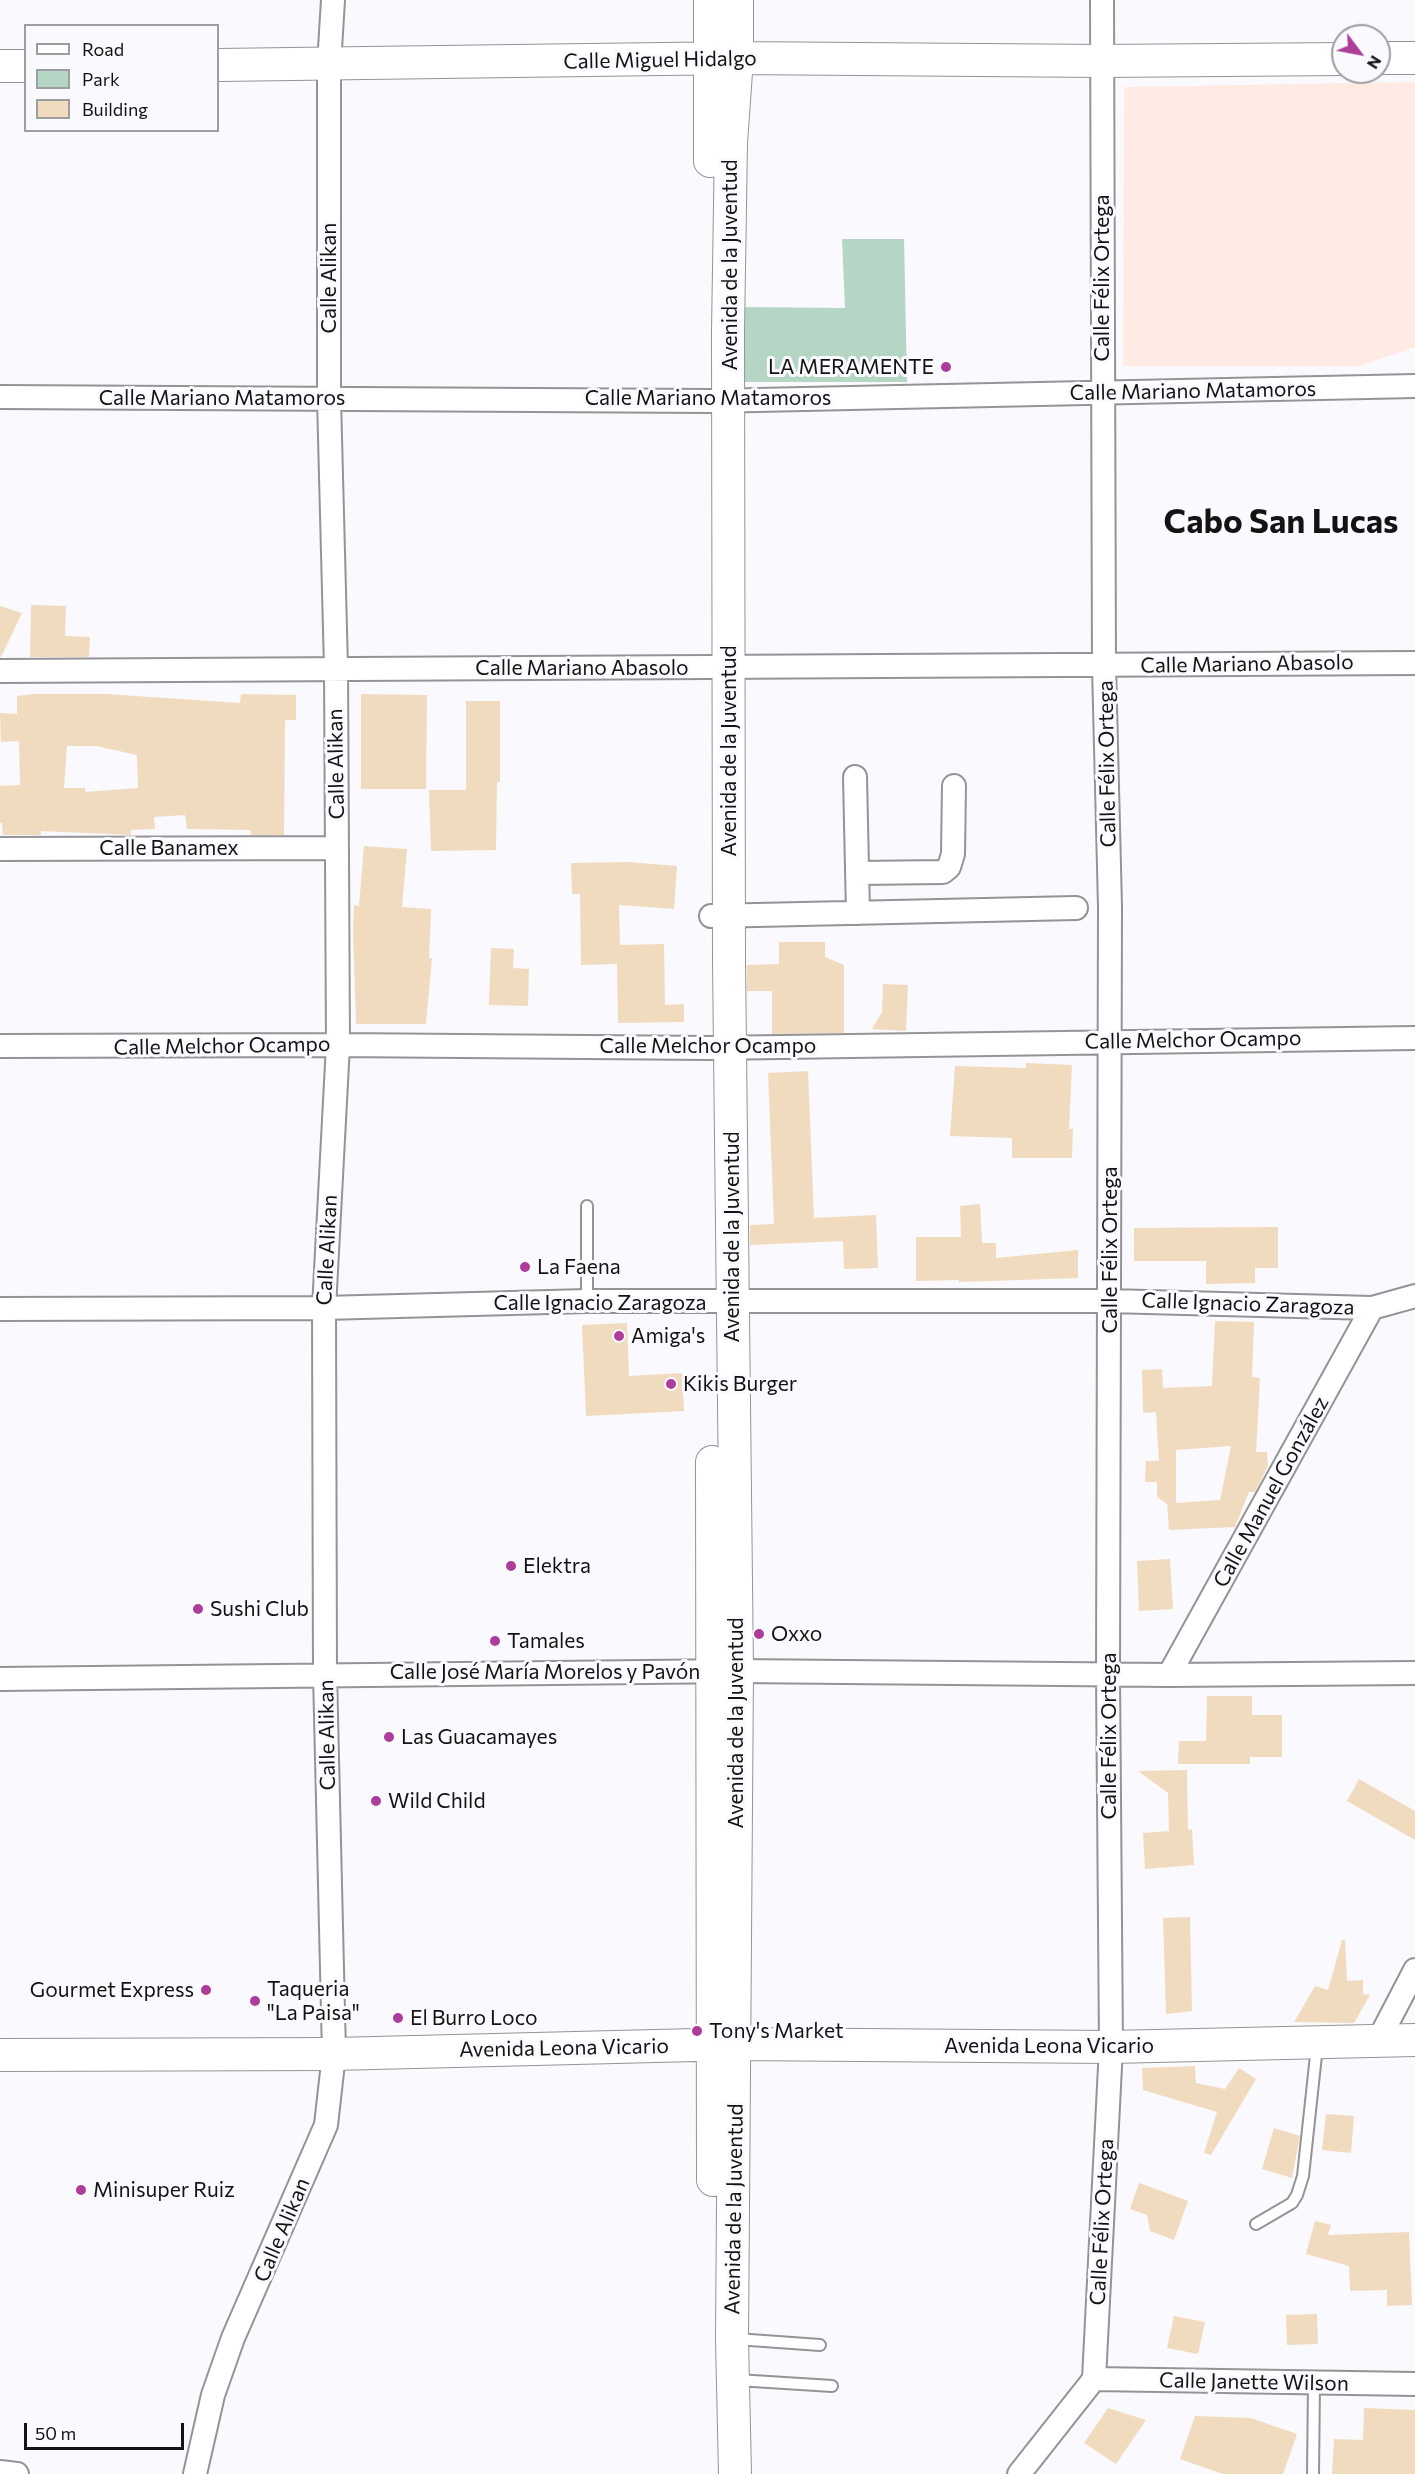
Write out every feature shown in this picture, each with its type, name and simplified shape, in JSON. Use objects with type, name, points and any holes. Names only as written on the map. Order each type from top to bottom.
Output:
[{"type":"street","name":"Calle Alikan","points":[[195,2474],[213,2395],[233,2338],[326,2125],[334,2054],[325,1673],[324,1308],[338,1045],[336,668],[329,399],[329,65],[333,0]]},
{"type":"street","name":"Avenida de la Juventud","points":[[710,0],[723,58]]},
{"type":"street","name":"Avenida de la Juventud","points":[[713,2474],[724,2045],[725,1671],[720,916],[720,400],[723,58],[737,0]]},
{"type":"street","name":"Calle Félix Ortega","points":[[1094,2379],[1111,2047],[1108,1675],[1110,907],[1104,666],[1102,0]]},
{"type":"street","name":"Calle Miguel Hidalgo","points":[[219,65],[723,58],[1102,61],[1331,58]]},
{"type":"street","points":[[1391,58],[1415,58]]},
{"type":"street","points":[[0,66],[24,66]]},
{"type":"street","name":"Calle Mariano Matamoros","points":[[0,397],[720,400],[1415,386]]},
{"type":"street","name":"Calle Mariano Abasolo","points":[[0,670],[1415,663]]},
{"type":"street","points":[[855,777],[858,913]]},
{"type":"street","points":[[858,873],[943,872],[949,867],[953,854],[954,786]]},
{"type":"street","name":"Calle Banamex","points":[[0,849],[337,848]]},
{"type":"street","points":[[720,916],[1076,908]]},
{"type":"street","name":"Calle Melchor Ocampo","points":[[0,1046],[338,1045],[721,1048],[1415,1038]]},
{"type":"street","name":"Calle Ignacio Zaragoza","points":[[0,1309],[324,1308],[587,1301],[722,1303],[1110,1301],[1372,1308],[1415,1296]]},
{"type":"street","name":"Calle Manuel González","points":[[1169,1676],[1372,1308]]},
{"type":"street","name":"Calle José María Morelos y Pavón","points":[[0,1679],[325,1673],[725,1671],[1169,1676],[1415,1673]]},
{"type":"street","points":[[1378,2041],[1415,1970]]},
{"type":"street","name":"Avenida Leona Vicario","points":[[0,2055],[334,2054],[724,2045],[1111,2047],[1415,2040]]},
{"type":"street","name":"Avenida de la Juventud","points":[[724,2045],[735,2474]]},
{"type":"street","points":[[1018,2474],[1094,2379]]},
{"type":"street","name":"Calle Janette Wilson","points":[[1094,2379],[1415,2385]]},
{"type":"street","points":[[0,2472],[17,2474]]},
{"type":"lane","points":[[587,1206],[587,1301]]},
{"type":"lane","points":[[1256,2224],[1292,2203],[1297,2195],[1303,2176],[1317,2042]]},
{"type":"lane","points":[[732,2339],[820,2345]]},
{"type":"lane","points":[[734,2380],[832,2386]]},
{"type":"lane","points":[[1312,2474],[1314,2384]]},
{"type":"shaded area","points":[[1415,82],[1415,347],[1359,366],[1123,366],[1124,87]]},
{"type":"green space","points":[[842,239],[904,239],[907,382],[744,382],[741,307],[845,308]]},
{"type":"building","points":[[31,605],[66,606],[65,636],[90,637],[89,657],[30,657]]},
{"type":"building","points":[[0,606],[22,613],[1,657],[0,657]]},
{"type":"building","points":[[106,694],[240,703],[241,694],[296,695],[296,720],[285,720],[284,835],[251,835],[251,830],[187,829],[185,815],[154,817],[155,829],[131,830],[131,835],[41,831],[41,835],[3,835],[2,823],[0,823],[0,786],[20,785],[19,741],[1,742],[0,713],[17,714],[17,696]],"holes":[[[67,746],[96,746],[137,755],[138,788],[85,792],[85,788],[64,788]]]},
{"type":"building","points":[[361,694],[427,695],[426,789],[361,789]]},
{"type":"building","points":[[466,701],[500,701],[500,782],[497,782],[496,850],[431,851],[429,790],[466,790]]},
{"type":"building","points":[[364,846],[407,849],[402,907],[431,909],[429,958],[432,958],[426,1024],[356,1024],[354,905],[359,906]]},
{"type":"building","points":[[628,862],[677,866],[674,909],[619,905],[620,945],[664,944],[665,1005],[684,1004],[684,1022],[618,1023],[617,964],[581,965],[580,894],[572,894],[571,863]]},
{"type":"building","points":[[779,942],[825,942],[825,957],[844,965],[844,1033],[772,1034],[772,991],[747,991],[747,965],[779,964]]},
{"type":"building","points":[[491,948],[514,949],[513,968],[529,969],[528,1006],[489,1005]]},
{"type":"building","points":[[883,984],[908,985],[906,1031],[872,1029],[882,1012]]},
{"type":"building","points":[[1026,1063],[1072,1065],[1069,1129],[1073,1129],[1072,1158],[1012,1158],[1012,1138],[950,1136],[955,1066],[1026,1068]]},
{"type":"building","points":[[808,1071],[814,1218],[876,1215],[878,1268],[844,1269],[843,1241],[750,1245],[750,1225],[774,1224],[768,1073]]},
{"type":"building","points":[[980,1204],[982,1243],[996,1243],[996,1258],[1078,1250],[1078,1278],[916,1281],[916,1237],[961,1237],[960,1206]]},
{"type":"building","points":[[1278,1227],[1278,1268],[1255,1268],[1255,1283],[1206,1284],[1206,1261],[1134,1261],[1134,1228]]},
{"type":"building","points":[[1215,1321],[1254,1322],[1252,1377],[1260,1378],[1256,1452],[1267,1452],[1268,1466],[1255,1492],[1249,1492],[1235,1527],[1169,1530],[1167,1504],[1157,1497],[1157,1482],[1145,1482],[1146,1461],[1159,1461],[1156,1412],[1143,1413],[1142,1370],[1162,1369],[1163,1388],[1212,1386]],"holes":[[[1231,1446],[1220,1500],[1176,1503],[1176,1450]]]},
{"type":"building","points":[[627,1323],[629,1376],[682,1373],[684,1411],[586,1416],[582,1325]]},
{"type":"building","points":[[1170,1559],[1173,1609],[1139,1611],[1137,1561]]},
{"type":"building","points":[[1207,1696],[1252,1696],[1252,1715],[1282,1715],[1282,1757],[1250,1757],[1250,1764],[1178,1764],[1179,1741],[1206,1741]]},
{"type":"building","points":[[1187,1770],[1188,1830],[1192,1829],[1194,1865],[1145,1869],[1143,1833],[1169,1831],[1168,1793],[1138,1771]]},
{"type":"building","points":[[1359,1779],[1415,1811],[1415,1840],[1347,1801]]},
{"type":"building","points":[[1190,1917],[1192,2011],[1166,2014],[1163,1918]]},
{"type":"building","points":[[1342,1940],[1345,1940],[1347,1981],[1363,1980],[1363,1994],[1370,1995],[1354,2023],[1294,2022],[1315,1986],[1328,1990]]},
{"type":"building","points":[[1195,2066],[1196,2083],[1225,2089],[1239,2068],[1256,2079],[1211,2155],[1204,2153],[1217,2112],[1143,2090],[1142,2068]]},
{"type":"building","points":[[1326,2114],[1354,2116],[1351,2153],[1322,2150]]},
{"type":"building","points":[[1274,2128],[1300,2136],[1292,2178],[1262,2169]]},
{"type":"building","points":[[1139,2183],[1188,2201],[1174,2240],[1150,2231],[1147,2215],[1130,2209]]},
{"type":"building","points":[[1315,2221],[1331,2225],[1328,2235],[1409,2232],[1412,2305],[1387,2306],[1387,2290],[1350,2291],[1349,2266],[1306,2254]]},
{"type":"building","points":[[1317,2314],[1318,2344],[1287,2345],[1286,2315]]},
{"type":"building","points":[[1174,2316],[1205,2322],[1198,2354],[1167,2348]]},
{"type":"building","points":[[1108,2408],[1146,2420],[1116,2464],[1084,2443]]},
{"type":"building","points":[[1364,2408],[1415,2410],[1415,2474],[1332,2474],[1334,2439],[1363,2440]]},
{"type":"building","points":[[1195,2416],[1251,2418],[1297,2434],[1283,2474],[1223,2474],[1180,2459]]},
{"type":"place","name":"LA MERAMENTE","points":[[946,367]]},
{"type":"place","name":"La Faena","points":[[525,1267]]},
{"type":"place","name":"Amiga's","points":[[619,1336]]},
{"type":"place","name":"Kikis Burger","points":[[671,1384]]},
{"type":"place","name":"Elektra","points":[[511,1566]]},
{"type":"place","name":"Sushi Club","points":[[198,1609]]},
{"type":"place","name":"Oxxo","points":[[759,1634]]},
{"type":"place","name":"Tamales","points":[[495,1641]]},
{"type":"place","name":"Las Guacamayes","points":[[389,1737]]},
{"type":"place","name":"Wild Child","points":[[376,1801]]},
{"type":"place","name":"Gourmet Express","points":[[206,1990]]},
{"type":"place","name":"Taqueria \"La Paisa\"","points":[[255,2001]]},
{"type":"place","name":"El Burro Loco","points":[[398,2018]]},
{"type":"place","name":"Tony's Market","points":[[697,2031]]},
{"type":"place","name":"Minisuper Ruiz","points":[[81,2190]]},
{"type":"district","name":"Cabo San Lucas","points":[[1281,522]]}]
